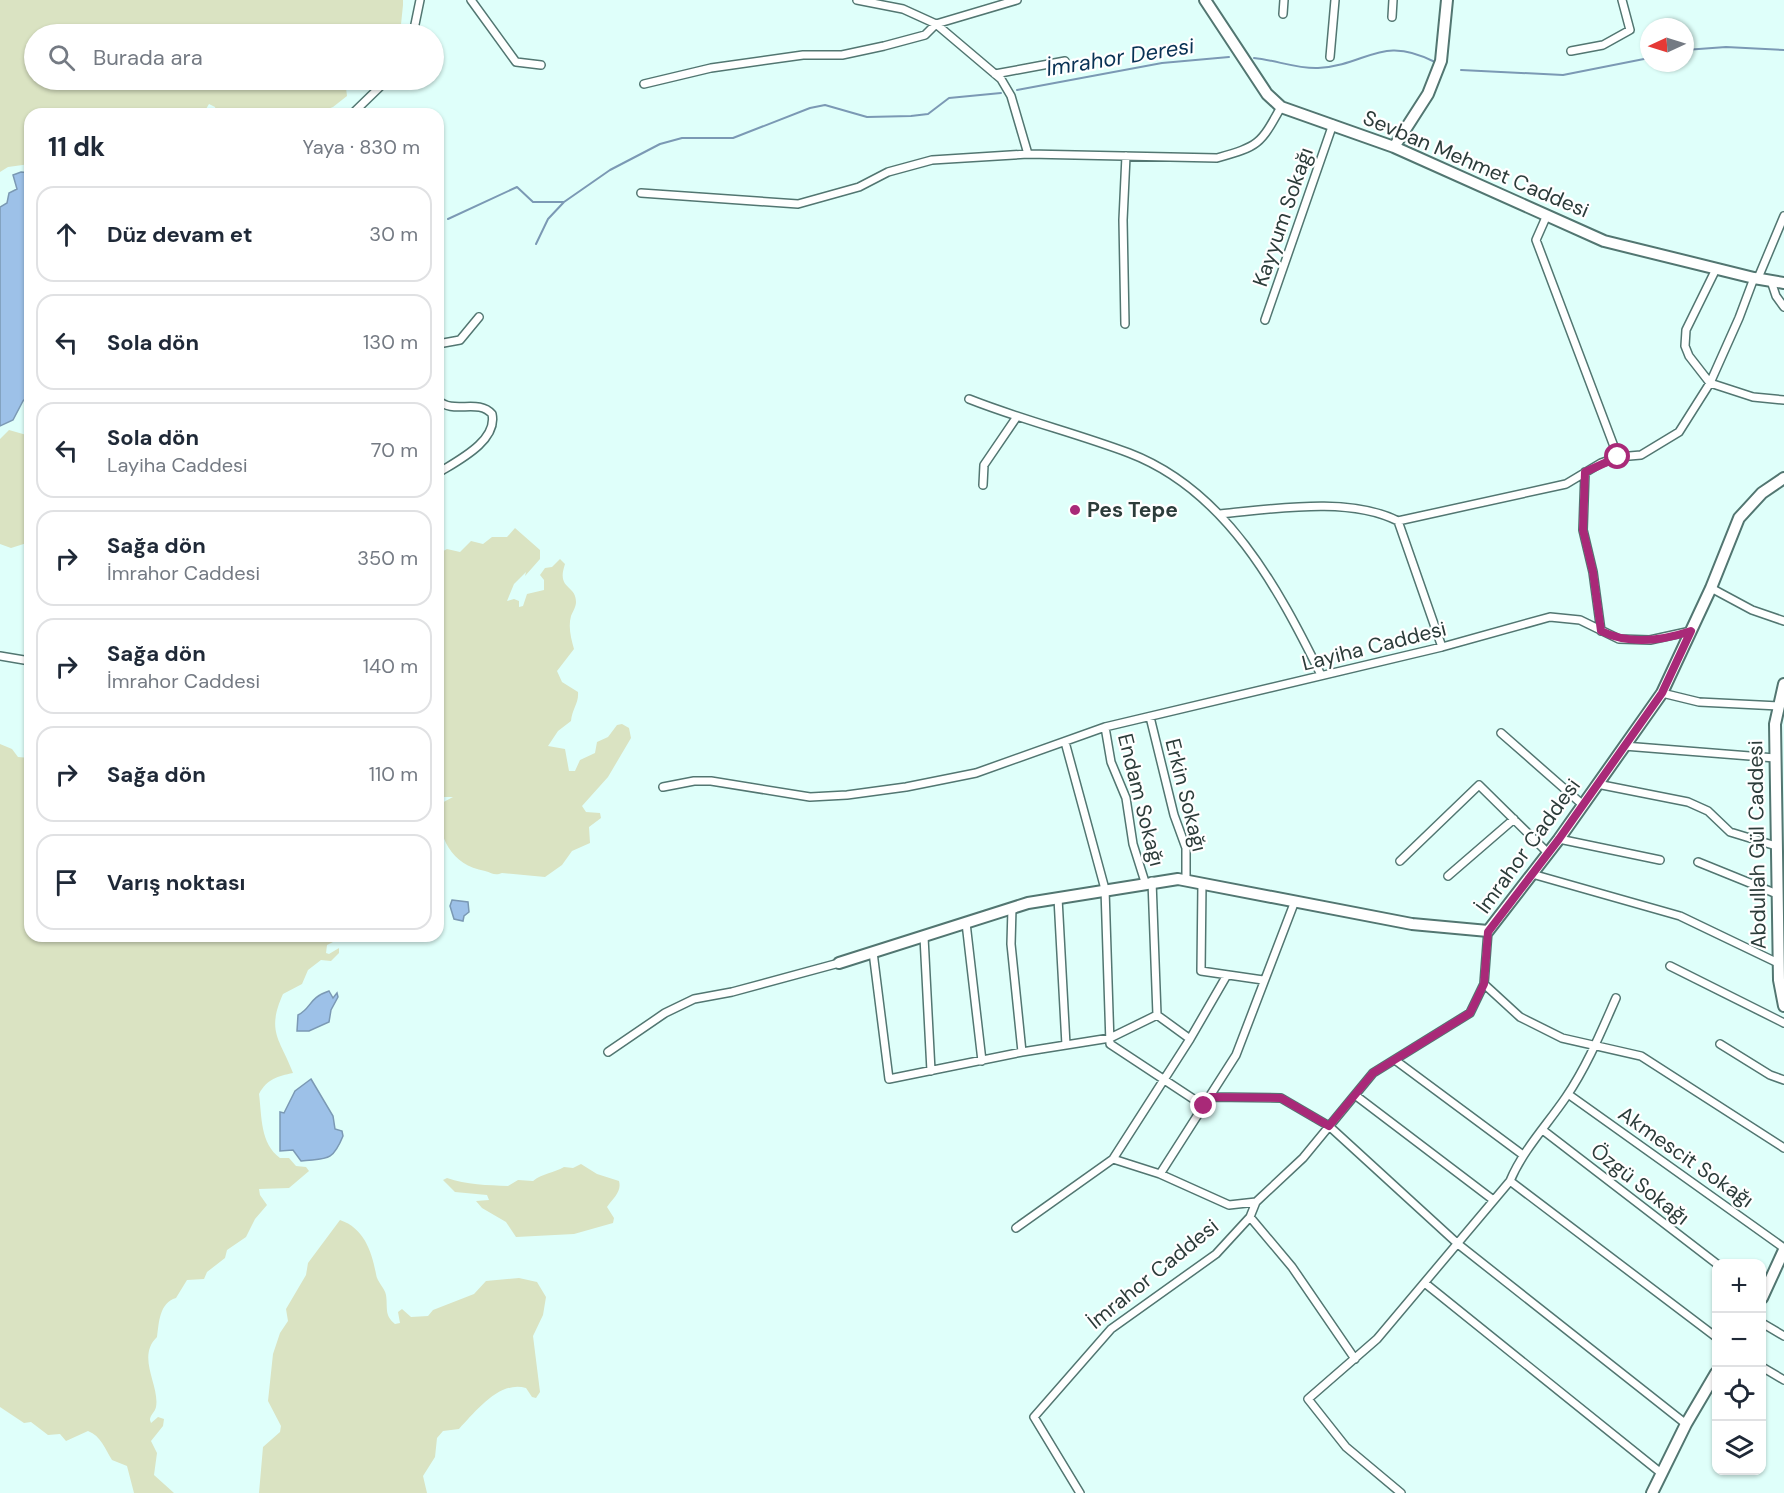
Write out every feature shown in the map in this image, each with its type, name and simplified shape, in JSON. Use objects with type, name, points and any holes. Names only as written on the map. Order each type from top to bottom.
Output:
[{"type":"street","points":[[416,24],[420,0]]},
{"type":"street","points":[[471,0],[516,62],[541,65]]},
{"type":"street","points":[[860,0],[903,9],[936,24],[1001,79],[1011,96],[1028,154]]},
{"type":"street","points":[[644,84],[711,68],[803,55],[842,55],[884,46],[925,35],[936,24],[1017,0]]},
{"type":"street","name":"Sevban Mehmet Caddesi","points":[[1205,0],[1267,94],[1281,107],[1394,147],[1604,241],[1716,269],[1784,283]]},
{"type":"street","points":[[1283,14],[1284,0]]},
{"type":"street","points":[[1330,57],[1335,0]]},
{"type":"street","points":[[1392,18],[1393,0]]},
{"type":"street","points":[[1394,147],[1428,94],[1441,62],[1447,0]]},
{"type":"street","points":[[1571,51],[1603,45],[1630,30],[1622,0]]},
{"type":"street","points":[[995,74],[1065,62]]},
{"type":"street","points":[[358,108],[377,90]]},
{"type":"street","points":[[641,193],[798,204],[859,187],[888,172],[932,160],[1028,154],[1217,158],[1243,151],[1263,140],[1281,107]]},
{"type":"street","name":"Kayyum Sokağı","points":[[1265,320],[1333,124]]},
{"type":"street","points":[[1125,324],[1123,220],[1126,156]]},
{"type":"street","points":[[1547,215],[1536,240],[1618,457]]},
{"type":"street","points":[[1220,514],[1304,505],[1379,511],[1398,521],[1566,484],[1585,472],[1618,457],[1641,455],[1679,432],[1710,383],[1784,216]]},
{"type":"street","points":[[1716,269],[1685,335],[1689,357],[1710,383],[1754,397],[1784,400]]},
{"type":"street","points":[[1771,280],[1776,297],[1784,307]]},
{"type":"street","points":[[444,343],[460,340],[479,317]]},
{"type":"street","points":[[969,399],[1016,418],[1130,453],[1170,473],[1220,514],[1263,568],[1294,621],[1321,675]]},
{"type":"street","points":[[444,405],[447,407],[483,407],[492,414],[493,419],[489,432],[469,454],[444,469]]},
{"type":"street","points":[[983,485],[984,465],[1016,418]]},
{"type":"street","points":[[1585,472],[1583,530],[1593,572],[1601,631]]},
{"type":"street","name":"İmrahor Caddesi","points":[[1080,1493],[1034,1417],[1111,1329],[1216,1254],[1250,1217],[1256,1202],[1303,1158],[1373,1073],[1470,1013],[1484,984],[1488,932],[1559,839],[1662,693],[1711,588],[1739,518],[1762,493],[1784,478]]},
{"type":"street","points":[[1398,521],[1442,647]]},
{"type":"street","points":[[1711,588],[1752,610],[1784,621]]},
{"type":"street","name":"Layiha Caddesi","points":[[663,787],[694,781],[711,781],[810,797],[847,795],[976,773],[1105,727],[1442,647],[1550,617],[1580,620],[1619,639],[1650,640],[1691,631]]},
{"type":"street","points":[[0,656],[24,660]]},
{"type":"street","name":"Abdullah Gül Caddesi","points":[[1784,686],[1774,724],[1778,963],[1784,1006]]},
{"type":"street","points":[[1662,693],[1699,702],[1779,706]]},
{"type":"street","name":"Erkin Sokağı","points":[[1150,717],[1174,815],[1186,848],[1186,880]]},
{"type":"street","name":"Endam Sokağı","points":[[1105,727],[1111,762],[1126,798],[1133,844],[1148,881],[1157,1014]]},
{"type":"street","points":[[1501,733],[1583,805]]},
{"type":"street","points":[[1065,742],[1105,889],[1110,1044],[1204,1106]]},
{"type":"street","points":[[1624,746],[1775,758]]},
{"type":"street","points":[[1597,784],[1688,801],[1708,811],[1730,832],[1776,846]]},
{"type":"street","points":[[1400,861],[1479,785],[1548,853]]},
{"type":"street","points":[[1448,876],[1514,819]]},
{"type":"street","points":[[1559,839],[1660,860]]},
{"type":"street","points":[[1698,862],[1777,894]]},
{"type":"street","points":[[1532,874],[1680,916],[1778,963]]},
{"type":"street","points":[[608,1052],[665,1013],[694,999],[732,992],[839,963],[1012,908],[1148,881],[1186,880],[1412,924],[1488,932]]},
{"type":"street","points":[[1202,883],[1201,971],[1263,980]]},
{"type":"street","points":[[1058,898],[1066,1045]]},
{"type":"street","points":[[1160,1174],[1236,1055],[1295,901]]},
{"type":"street","points":[[1012,908],[1011,944],[1022,1052]]},
{"type":"street","points":[[966,923],[982,1061]]},
{"type":"street","points":[[924,937],[932,1071]]},
{"type":"street","points":[[873,952],[889,1079],[1022,1052],[1110,1038],[1157,1014],[1190,1039]]},
{"type":"street","points":[[1670,966],[1784,1023]]},
{"type":"street","points":[[1016,1228],[1113,1159],[1162,1079],[1190,1039],[1227,975]]},
{"type":"street","points":[[1484,984],[1520,1017],[1562,1038],[1641,1056],[1784,1148]]},
{"type":"street","points":[[1401,1493],[1346,1447],[1308,1400],[1377,1340],[1426,1284],[1492,1199],[1510,1181],[1523,1155],[1544,1131],[1568,1094],[1596,1045],[1616,998]]},
{"type":"street","points":[[1720,1044],[1770,1075],[1784,1080]]},
{"type":"street","points":[[1395,1060],[1523,1155]]},
{"type":"street","name":"Akmescit Sokağı","points":[[1568,1094],[1784,1249]]},
{"type":"street","points":[[1355,1095],[1492,1199]]},
{"type":"street","points":[[1210,1097],[1281,1098],[1329,1126],[1458,1244],[1686,1424]]},
{"type":"street","name":"Özgü Sokağı","points":[[1544,1131],[1712,1259]]},
{"type":"street","points":[[1113,1159],[1160,1174],[1229,1205],[1256,1202]]},
{"type":"street","points":[[1510,1181],[1712,1334]]},
{"type":"street","points":[[1250,1217],[1292,1267],[1355,1359]]},
{"type":"street","points":[[1766,1287],[1784,1249]]},
{"type":"street","points":[[1426,1284],[1661,1473]]},
{"type":"street","points":[[1766,1326],[1784,1336]]},
{"type":"street","points":[[1766,1370],[1784,1380]]},
{"type":"street","points":[[1652,1493],[1686,1424],[1712,1380]]},
{"type":"green space","points":[[0,0],[403,0],[401,24],[24,24],[24,90],[346,90],[347,96],[330,108],[215,108],[209,104],[207,108],[24,108],[24,165],[8,167],[0,172]]},
{"type":"green space","points":[[9,430],[24,434],[24,544],[11,548],[0,544],[0,439]]},
{"type":"green space","points":[[515,528],[540,550],[540,559],[525,576],[526,572],[514,584],[507,601],[514,599],[519,601],[519,607],[523,606],[527,594],[544,590],[544,580],[540,575],[545,568],[552,567],[560,559],[565,564],[563,578],[565,583],[575,596],[576,604],[570,624],[574,649],[557,671],[562,682],[578,692],[577,699],[571,721],[558,731],[548,746],[565,749],[569,771],[575,771],[580,760],[595,753],[597,742],[608,737],[617,725],[622,724],[629,728],[631,738],[608,777],[582,806],[586,812],[600,813],[601,818],[589,827],[590,843],[572,851],[562,865],[545,877],[495,874],[473,868],[455,856],[444,838],[444,802],[453,797],[444,797],[444,551],[447,549],[460,552],[471,541],[483,544],[492,537],[507,537]]},
{"type":"green space","points":[[0,744],[12,749],[18,757],[24,758],[24,942],[333,942],[327,945],[326,953],[329,954],[339,948],[339,953],[331,961],[321,960],[308,970],[302,984],[283,994],[275,1027],[293,1073],[273,1079],[259,1094],[263,1129],[273,1152],[280,1158],[289,1158],[296,1166],[306,1167],[309,1171],[289,1188],[259,1189],[267,1205],[255,1219],[246,1237],[227,1250],[225,1258],[207,1272],[204,1279],[187,1280],[176,1298],[166,1304],[163,1309],[157,1337],[151,1345],[149,1362],[156,1407],[150,1420],[151,1423],[158,1417],[164,1419],[163,1426],[151,1441],[157,1453],[154,1475],[174,1493],[134,1493],[127,1466],[112,1460],[102,1443],[92,1433],[88,1431],[66,1441],[60,1434],[48,1435],[31,1422],[24,1423],[0,1407]]},
{"type":"green space","points":[[581,1164],[597,1174],[619,1181],[620,1185],[607,1207],[614,1218],[613,1223],[574,1234],[516,1237],[506,1222],[482,1208],[476,1201],[489,1200],[487,1195],[455,1192],[443,1180],[447,1178],[469,1183],[508,1186],[518,1180],[533,1181],[564,1167],[573,1168]]},
{"type":"green space","points":[[340,1220],[355,1229],[366,1242],[377,1277],[385,1292],[388,1314],[395,1324],[400,1323],[398,1312],[402,1309],[411,1317],[428,1316],[433,1310],[474,1294],[486,1281],[519,1278],[537,1282],[546,1297],[543,1315],[533,1336],[540,1392],[536,1398],[532,1397],[526,1388],[507,1388],[489,1399],[459,1429],[443,1431],[437,1438],[435,1457],[423,1476],[427,1493],[259,1493],[263,1447],[280,1432],[281,1426],[268,1401],[273,1354],[280,1333],[288,1321],[286,1309],[306,1275],[308,1263]]},
{"type":"water","points":[[24,172],[24,400],[13,420],[0,426],[0,207],[7,203],[9,193],[17,189],[13,175]]},
{"type":"water","points":[[452,900],[468,902],[469,912],[464,916],[463,921],[454,919],[450,906]]},
{"type":"water","points":[[329,991],[333,998],[337,993],[338,997],[331,1010],[329,1022],[309,1031],[297,1031],[298,1015],[317,997]]},
{"type":"water","points":[[311,1079],[333,1116],[335,1129],[342,1131],[343,1136],[335,1151],[327,1158],[301,1161],[293,1150],[280,1151],[280,1112],[284,1113],[295,1091]]},
{"type":"waterway","name":"İmrahor Deresi","points":[[1694,49],[1726,47],[1784,50]]},
{"type":"waterway","name":"İmrahor Deresi","points":[[1254,58],[1318,68],[1335,66],[1375,53],[1401,51],[1417,54],[1435,62]]},
{"type":"waterway","name":"İmrahor Deresi","points":[[1017,90],[1162,63],[1229,57]]},
{"type":"waterway","name":"İmrahor Deresi","points":[[1461,70],[1563,75],[1640,60]]},
{"type":"waterway","name":"İmrahor Deresi","points":[[448,219],[517,187],[533,202],[564,202],[610,170],[660,144],[682,138],[733,138],[810,108],[825,105],[867,117],[911,116],[928,114],[949,98],[1001,93]]},
{"type":"waterway","points":[[536,244],[548,219],[564,202]]},
{"type":"place","name":"Pes Tepe","points":[[1075,510]]},
{"type":"route","points":[[1204,1106],[1210,1097],[1281,1098],[1329,1126],[1373,1073],[1470,1013],[1484,984],[1488,932],[1559,839],[1662,693],[1691,631],[1674,637],[1650,640],[1619,639],[1601,631],[1593,572],[1583,530],[1585,472],[1618,457]]}]
